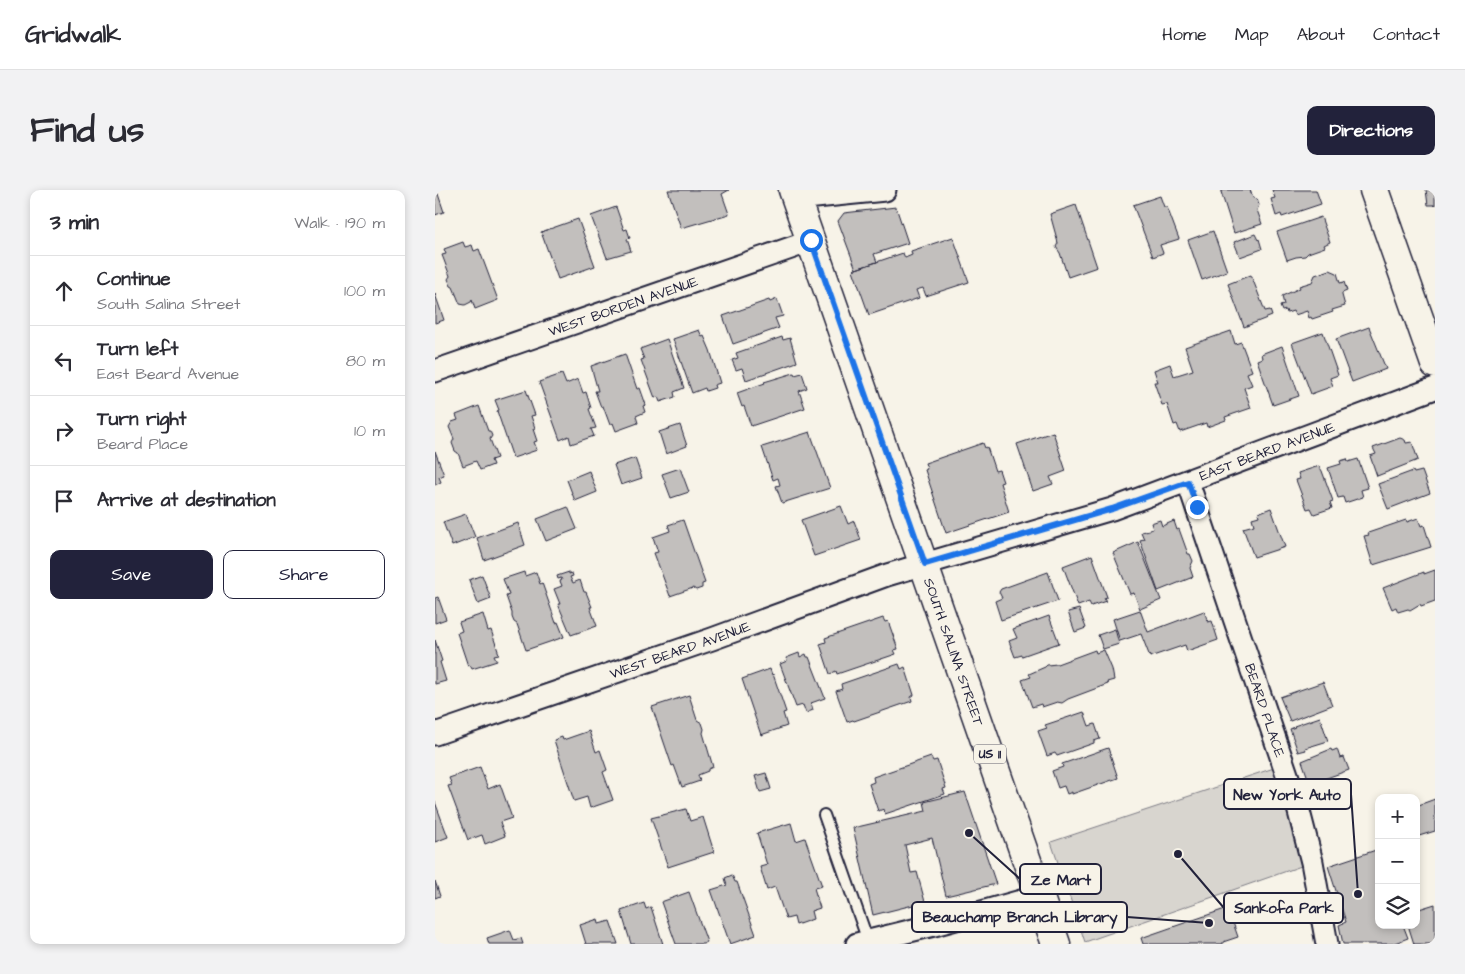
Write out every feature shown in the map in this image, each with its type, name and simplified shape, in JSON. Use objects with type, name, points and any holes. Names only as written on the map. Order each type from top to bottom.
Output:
[{"type":"main road","points":[[1374,190],[1435,364]]},
{"type":"main road","name":"SOUTH SALINA STREET","points":[[795,194],[1056,944]]},
{"type":"street","points":[[795,194],[885,190]]},
{"type":"street","name":"WEST BORDEN AVENUE","points":[[435,371],[811,240]]},
{"type":"street","name":"EAST BEARD AVENUE","points":[[925,564],[1112,509],[1435,388]]},
{"type":"street","name":"BEARD PLACE","points":[[1188,482],[1297,804],[1313,862],[1327,944]]},
{"type":"street","name":"WEST BEARD AVENUE","points":[[435,734],[712,639],[887,575],[925,564]]},
{"type":"street","points":[[862,943],[1039,896]]},
{"type":"lane","points":[[824,815],[862,943]]},
{"type":"shaded area","points":[[1277,767],[1304,865],[1085,942],[1051,842]]},
{"type":"building","points":[[668,190],[729,190],[722,194],[729,214],[681,228]]},
{"type":"building","points":[[1223,190],[1250,190],[1253,198],[1257,199],[1259,205],[1257,210],[1262,224],[1234,233],[1221,192]]},
{"type":"building","points":[[1272,190],[1316,190],[1321,204],[1282,217],[1281,214],[1276,216],[1271,199],[1275,198]]},
{"type":"building","points":[[1426,190],[1435,190],[1435,206],[1428,205]]},
{"type":"building","points":[[437,191],[444,212],[435,215],[435,192]]},
{"type":"building","points":[[1160,196],[1164,207],[1167,207],[1179,239],[1160,245],[1163,253],[1153,257],[1133,205]]},
{"type":"building","points":[[1076,205],[1097,267],[1068,277],[1056,247],[1058,243],[1050,214]]},
{"type":"building","points":[[616,207],[624,230],[627,229],[630,238],[627,239],[631,251],[607,258],[591,216]]},
{"type":"building","points":[[896,207],[908,243],[874,254],[877,262],[856,269],[838,221],[844,213]]},
{"type":"building","points":[[1321,217],[1330,242],[1324,245],[1325,247],[1308,253],[1305,256],[1287,260],[1277,232]]},
{"type":"building","points":[[578,219],[595,266],[558,279],[541,232]]},
{"type":"building","points":[[1213,231],[1227,271],[1202,280],[1188,240]]},
{"type":"building","points":[[1255,234],[1259,239],[1262,249],[1240,257],[1234,242]]},
{"type":"building","points":[[953,237],[969,282],[926,296],[923,288],[916,290],[919,298],[869,315],[853,270],[903,253],[905,258],[912,255],[911,251]]},
{"type":"building","points":[[463,242],[465,247],[472,245],[474,251],[479,249],[498,300],[475,309],[472,300],[465,305],[460,304],[448,279],[450,276],[442,255],[446,254],[444,249]]},
{"type":"building","points":[[1330,270],[1337,273],[1340,283],[1344,282],[1347,291],[1342,293],[1345,306],[1312,319],[1311,317],[1309,318],[1307,311],[1295,315],[1293,311],[1287,313],[1286,310],[1282,311],[1280,306],[1284,305],[1282,296],[1300,288],[1299,286],[1312,282],[1315,275]]},
{"type":"building","points":[[1251,275],[1265,311],[1270,310],[1272,316],[1244,327],[1228,284]]},
{"type":"building","points":[[435,294],[444,320],[435,323]]},
{"type":"building","points":[[777,299],[783,316],[775,318],[779,328],[733,344],[723,316]]},
{"type":"building","points":[[1369,327],[1386,369],[1352,382],[1336,339]]},
{"type":"building","points":[[699,330],[710,350],[720,383],[714,385],[715,388],[706,391],[705,388],[692,393],[673,339]]},
{"type":"building","points":[[1231,331],[1235,344],[1241,342],[1252,371],[1247,373],[1252,385],[1244,388],[1251,408],[1225,417],[1226,420],[1207,427],[1206,423],[1180,432],[1177,424],[1174,425],[1167,404],[1162,405],[1154,382],[1158,382],[1154,370],[1170,364],[1174,376],[1193,370],[1185,347]]},
{"type":"building","points":[[1323,332],[1338,375],[1330,378],[1333,386],[1311,394],[1292,343]]},
{"type":"building","points":[[782,337],[783,340],[790,338],[797,362],[746,380],[742,368],[736,370],[732,360],[738,358],[736,353]]},
{"type":"building","points":[[667,339],[684,388],[674,392],[675,397],[660,402],[658,397],[655,398],[641,360],[644,359],[640,349]]},
{"type":"building","points":[[1282,346],[1299,396],[1273,405],[1257,360],[1262,358],[1261,354]]},
{"type":"building","points":[[625,354],[637,389],[640,388],[646,405],[643,406],[645,412],[636,416],[638,423],[616,431],[613,423],[610,425],[603,406],[601,407],[595,391],[598,391],[591,366]]},
{"type":"building","points":[[794,373],[795,375],[802,373],[807,388],[799,391],[805,408],[751,426],[737,393]]},
{"type":"building","points":[[562,374],[566,384],[578,379],[583,393],[586,392],[591,408],[589,409],[596,428],[591,429],[594,436],[571,444],[569,436],[560,440],[539,382]]},
{"type":"building","points":[[526,390],[535,415],[531,416],[535,428],[533,429],[537,441],[534,442],[537,450],[513,458],[495,400]]},
{"type":"building","points":[[479,406],[488,431],[490,431],[492,436],[490,439],[497,458],[491,460],[493,465],[480,470],[476,461],[463,466],[452,443],[454,439],[449,427],[452,422],[458,420],[456,415]]},
{"type":"building","points":[[680,425],[687,446],[666,454],[659,432]]},
{"type":"building","points":[[810,432],[830,488],[782,503],[776,486],[780,485],[778,478],[773,480],[762,447]]},
{"type":"building","points":[[1053,432],[1066,471],[1050,477],[1053,484],[1033,491],[1017,444]]},
{"type":"building","points":[[1400,438],[1405,440],[1406,443],[1412,442],[1418,460],[1377,476],[1370,456],[1376,454],[1373,448]]},
{"type":"building","points":[[983,443],[985,448],[987,447],[995,471],[999,470],[1003,482],[1000,483],[1009,512],[946,533],[925,470],[927,469],[925,463]]},
{"type":"building","points":[[435,451],[444,475],[439,477],[441,482],[435,485]]},
{"type":"building","points":[[635,458],[642,478],[621,485],[614,465]]},
{"type":"building","points":[[1347,459],[1348,462],[1358,459],[1368,488],[1361,490],[1363,497],[1345,503],[1343,497],[1338,498],[1328,468],[1341,464],[1340,461]]},
{"type":"building","points":[[1319,466],[1333,501],[1330,502],[1332,508],[1314,514],[1311,508],[1307,509],[1296,480],[1300,479],[1298,473]]},
{"type":"building","points":[[680,468],[689,492],[671,498],[662,474]]},
{"type":"building","points":[[589,471],[597,492],[575,501],[567,480]]},
{"type":"building","points":[[1413,471],[1414,473],[1422,471],[1430,493],[1388,509],[1378,484]]},
{"type":"building","points":[[841,506],[848,524],[854,521],[861,540],[814,556],[801,520]]},
{"type":"building","points":[[568,507],[577,529],[546,541],[537,519]]},
{"type":"building","points":[[1271,508],[1285,547],[1254,557],[1243,528],[1254,525],[1252,518],[1259,516],[1258,513]]},
{"type":"building","points":[[466,514],[475,537],[452,546],[443,522]]},
{"type":"building","points":[[1418,518],[1421,526],[1424,525],[1431,547],[1373,565],[1364,536],[1406,520],[1407,522]]},
{"type":"building","points":[[683,520],[705,583],[702,584],[702,588],[696,590],[693,588],[670,596],[654,553],[658,552],[653,537],[670,531],[668,525]]},
{"type":"building","points":[[1160,520],[1162,526],[1174,521],[1177,530],[1179,529],[1188,554],[1190,554],[1193,561],[1190,568],[1193,577],[1158,591],[1140,540],[1144,539],[1141,532],[1153,529],[1151,523]]},
{"type":"building","points":[[518,523],[525,545],[484,560],[477,538]]},
{"type":"building","points":[[1138,542],[1161,600],[1140,609],[1134,593],[1130,594],[1113,553]]},
{"type":"building","points":[[1092,555],[1107,597],[1104,598],[1106,601],[1091,606],[1089,602],[1078,606],[1063,566]]},
{"type":"building","points":[[1435,570],[1435,601],[1421,606],[1420,604],[1410,610],[1398,612],[1396,607],[1392,609],[1383,588],[1424,572],[1424,574]]},
{"type":"building","points":[[524,572],[525,576],[536,572],[540,584],[542,583],[556,623],[558,622],[564,637],[526,650],[517,624],[512,617],[506,596],[509,595],[503,579]]},
{"type":"building","points":[[569,572],[569,574],[572,573],[573,576],[570,577],[573,583],[580,580],[592,607],[590,607],[597,626],[571,635],[554,589],[562,586],[561,578],[558,579],[557,576]]},
{"type":"building","points":[[1048,572],[1058,601],[1001,620],[995,601],[1002,598],[999,592],[1001,589]]},
{"type":"building","points":[[482,575],[491,599],[478,604],[469,580]]},
{"type":"building","points":[[438,597],[446,619],[435,623],[435,598]]},
{"type":"building","points":[[1079,609],[1086,628],[1075,632],[1068,612]]},
{"type":"building","points":[[1140,610],[1148,632],[1204,611],[1208,622],[1212,621],[1218,640],[1187,651],[1185,645],[1150,657],[1141,634],[1120,641],[1113,619]]},
{"type":"building","points":[[483,614],[488,631],[491,630],[499,654],[494,655],[497,661],[472,669],[470,665],[468,666],[457,633],[462,631],[459,622]]},
{"type":"building","points":[[1049,616],[1059,643],[1015,657],[1009,641],[1017,638],[1013,629]]},
{"type":"building","points":[[883,618],[885,622],[888,621],[898,649],[894,650],[896,654],[837,674],[836,671],[830,674],[820,644],[826,642],[825,638]]},
{"type":"building","points":[[1115,629],[1119,644],[1103,649],[1098,635]]},
{"type":"building","points":[[435,640],[446,681],[435,684]]},
{"type":"building","points":[[1095,650],[1096,653],[1104,650],[1112,669],[1114,680],[1062,703],[1057,702],[1042,707],[1041,704],[1032,707],[1022,680],[1031,677],[1029,674],[1047,665],[1057,664]]},
{"type":"building","points":[[799,653],[800,657],[806,654],[809,657],[825,698],[811,703],[813,710],[806,713],[803,705],[796,707],[780,664],[787,661],[786,658]]},
{"type":"building","points":[[899,664],[901,669],[905,667],[914,695],[911,697],[912,701],[847,722],[836,691],[842,689],[841,684]]},
{"type":"building","points":[[770,669],[786,712],[783,713],[787,726],[761,735],[742,679]]},
{"type":"building","points":[[1323,682],[1332,705],[1290,721],[1280,697]]},
{"type":"building","points":[[689,695],[697,720],[702,723],[704,729],[703,733],[713,767],[698,775],[700,781],[682,787],[674,765],[672,766],[652,707]]},
{"type":"building","points":[[1084,712],[1089,726],[1095,724],[1100,739],[1094,741],[1094,743],[1057,756],[1055,753],[1047,756],[1038,731],[1047,728],[1045,725]]},
{"type":"building","points":[[1320,717],[1328,741],[1298,752],[1290,729]]},
{"type":"building","points":[[589,731],[596,752],[600,750],[607,770],[603,772],[613,800],[590,808],[587,797],[574,801],[554,740],[562,737],[563,740]]},
{"type":"building","points":[[1108,748],[1118,778],[1072,794],[1072,792],[1067,794],[1064,786],[1058,788],[1052,771],[1063,767],[1062,764]]},
{"type":"building","points":[[1331,749],[1332,751],[1337,749],[1340,758],[1344,757],[1349,770],[1310,784],[1302,761]]},
{"type":"building","points":[[931,757],[933,761],[937,760],[946,788],[943,789],[945,794],[885,814],[884,809],[878,811],[869,784],[874,782],[873,777]]},
{"type":"building","points":[[480,767],[488,789],[500,784],[512,818],[500,822],[505,836],[485,844],[482,835],[468,840],[448,786],[452,785],[449,778]]},
{"type":"building","points":[[766,773],[771,789],[760,792],[755,776]]},
{"type":"building","points":[[965,792],[996,884],[946,896],[932,838],[905,845],[911,873],[917,872],[925,902],[873,915],[853,828],[926,811],[924,802]]},
{"type":"building","points":[[1435,799],[1435,831],[1420,836],[1420,805]]},
{"type":"building","points":[[435,802],[448,837],[435,842]]},
{"type":"building","points":[[686,809],[690,821],[703,817],[714,852],[668,867],[651,818]]},
{"type":"building","points":[[791,823],[796,841],[805,838],[822,886],[814,888],[820,908],[811,911],[813,919],[796,925],[794,917],[786,919],[775,887],[767,890],[760,867],[767,865],[757,833]]},
{"type":"building","points":[[1375,850],[1375,929],[1405,929],[1408,938],[1392,944],[1343,944],[1339,925],[1346,922],[1328,866]]},
{"type":"building","points":[[732,875],[735,882],[737,882],[756,935],[730,944],[711,890],[727,885],[725,878]]},
{"type":"building","points":[[435,881],[440,896],[435,898]]},
{"type":"building","points":[[689,892],[707,942],[703,944],[676,944],[661,902]]},
{"type":"building","points":[[644,903],[646,909],[651,907],[663,944],[631,944],[621,911]]},
{"type":"building","points":[[1435,904],[1435,944],[1414,944],[1409,929],[1420,929],[1420,909]]},
{"type":"building","points":[[1228,908],[1238,937],[1223,942],[1223,944],[1143,944],[1141,938]]},
{"type":"building","points":[[598,919],[599,924],[610,921],[618,944],[586,944],[580,925]]},
{"type":"building","points":[[510,930],[514,940],[521,938],[523,944],[489,944],[487,938]]},
{"type":"place","name":"Ze Mart","points":[[969,833]]},
{"type":"place","name":"Sankofa Park","points":[[1178,854]]},
{"type":"place","name":"New York Auto","points":[[1358,894]]},
{"type":"place","name":"Beauchamp Branch Library","points":[[1209,923]]},
{"type":"route","points":[[811,240],[925,564],[1112,509],[1188,482],[1197,507]]}]
